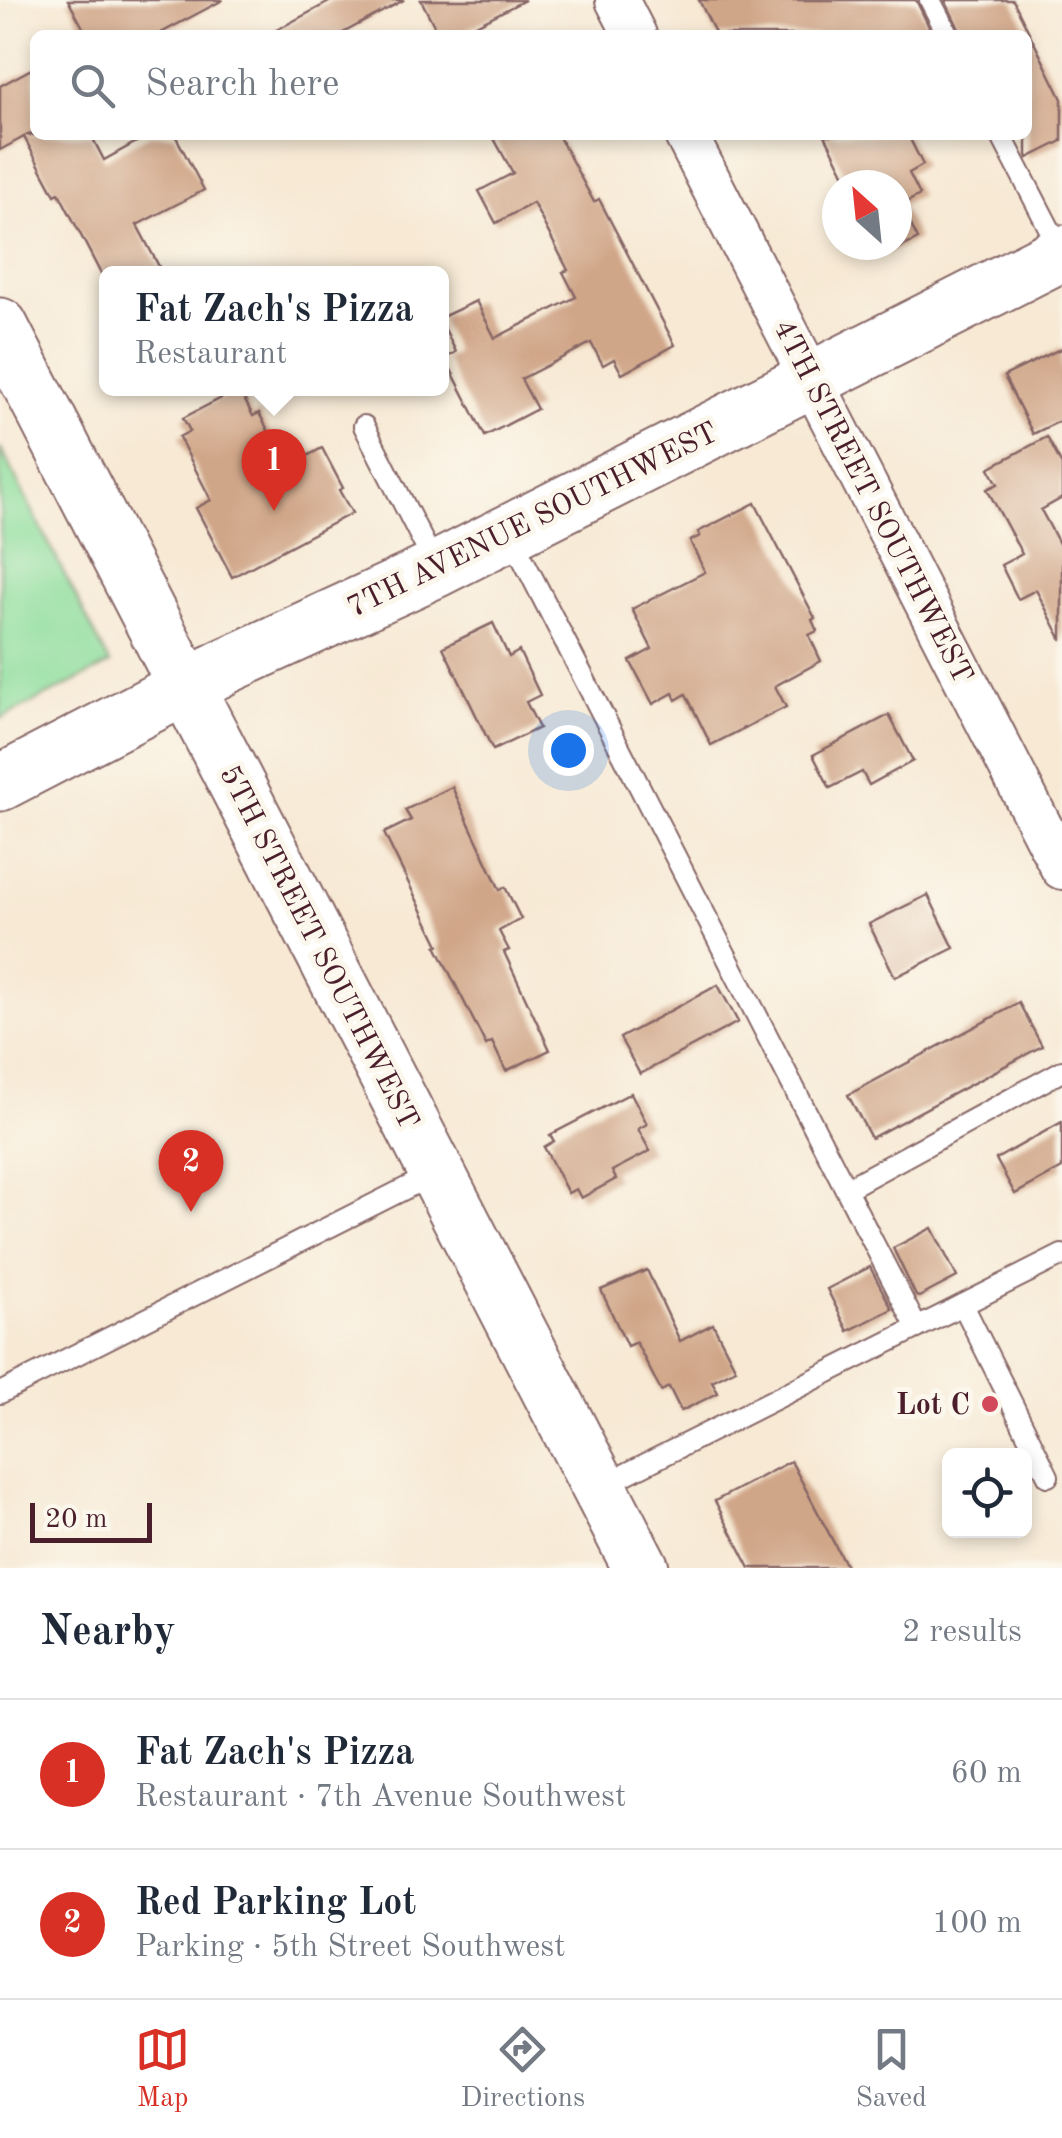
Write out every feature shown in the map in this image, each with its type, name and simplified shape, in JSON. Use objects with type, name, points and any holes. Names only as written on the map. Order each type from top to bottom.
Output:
[{"type":"main road","name":"7TH AVENUE SOUTHWEST","points":[[0,783],[226,666],[509,533],[1062,253]]},
{"type":"main road","name":"5TH STREET SOUTHWEST","points":[[0,326],[641,1568]]},
{"type":"street","points":[[617,0],[632,30]]},
{"type":"street","name":"4TH STREET SOUTHWEST","points":[[689,140],[1062,868]]},
{"type":"lane","points":[[930,0],[945,30]]},
{"type":"lane","points":[[1003,140],[1062,253]]},
{"type":"lane","points":[[364,426],[437,568]]},
{"type":"lane","points":[[509,533],[918,1328]]},
{"type":"lane","points":[[846,1189],[1062,1072]]},
{"type":"lane","points":[[0,1393],[437,1172]]},
{"type":"lane","points":[[600,1487],[1062,1255]]},
{"type":"lane","points":[[963,1305],[1048,1476]]},
{"type":"green space","points":[[0,447],[110,664],[0,719]]},
{"type":"building","points":[[68,0],[223,0],[166,30],[84,30]]},
{"type":"building","points":[[333,0],[404,0],[348,30],[276,30]]},
{"type":"building","points":[[421,0],[525,0],[466,30],[436,30]]},
{"type":"building","points":[[699,0],[916,0],[931,30],[714,30]]},
{"type":"building","points":[[945,0],[1013,0],[1028,30],[960,30]]},
{"type":"building","points":[[1032,38],[1062,99],[1062,141],[1028,158],[1027,140],[1032,140]]},
{"type":"building","points":[[30,70],[30,140],[94,140],[104,160],[140,140],[178,140],[204,190],[137,225],[159,266],[99,266],[99,270],[59,193],[55,195],[24,137],[0,150],[0,86]]},
{"type":"building","points":[[495,140],[561,140],[594,202],[599,199],[675,345],[622,374],[614,359],[603,365],[591,343],[521,379],[537,409],[485,436],[449,366],[449,356],[456,352],[449,338],[449,314],[476,301],[495,338],[576,297],[563,272],[568,270],[533,203],[496,223],[479,191],[513,173]]},
{"type":"building","points":[[828,140],[910,140],[923,165],[912,171],[842,170]]},
{"type":"building","points":[[912,179],[920,195],[912,199]]},
{"type":"building","points":[[1062,348],[1062,420],[1033,434],[1004,376]]},
{"type":"building","points":[[225,396],[243,396],[253,416],[259,413],[287,467],[322,448],[352,513],[232,577],[196,508],[211,500],[179,437],[190,431],[183,418]]},
{"type":"building","points":[[1047,437],[1062,465],[1062,498],[1041,510],[1062,549],[1062,640],[1036,590],[1018,599],[1001,565],[1022,554],[987,489],[998,484],[989,468]]},
{"type":"building","points":[[755,503],[815,618],[812,620],[817,631],[809,635],[821,661],[775,686],[786,707],[711,745],[686,694],[676,700],[673,693],[653,704],[630,661],[652,649],[632,609],[705,572],[690,541],[700,536],[698,532]]},
{"type":"building","points":[[493,623],[509,657],[519,651],[540,695],[526,702],[539,728],[493,750],[443,647]]},
{"type":"building","points":[[889,715],[913,761],[869,785],[862,772],[830,788],[813,755]]},
{"type":"building","points":[[452,787],[500,890],[505,887],[521,919],[499,931],[509,950],[504,952],[550,1050],[506,1071],[492,1042],[486,1045],[384,833],[411,820],[405,810]]},
{"type":"building","points":[[928,895],[954,948],[895,977],[869,924]]},
{"type":"building","points":[[718,985],[738,1022],[640,1074],[620,1038]]},
{"type":"building","points":[[1019,1003],[1042,1046],[871,1138],[848,1095]]},
{"type":"building","points":[[631,1093],[647,1124],[638,1129],[650,1151],[612,1171],[616,1179],[581,1198],[576,1189],[568,1193],[544,1147],[554,1141],[550,1135]]},
{"type":"building","points":[[1062,1122],[1062,1168],[1015,1194],[996,1159]]},
{"type":"building","points":[[932,1228],[957,1277],[919,1297],[893,1248]]},
{"type":"building","points":[[870,1267],[892,1309],[848,1331],[827,1289]]},
{"type":"building","points":[[647,1270],[680,1341],[713,1324],[736,1369],[712,1381],[718,1393],[681,1411],[669,1387],[661,1391],[636,1342],[627,1346],[601,1290]]},
{"type":"building","points":[[791,1461],[847,1568],[750,1568],[715,1501]]},
{"type":"place","name":"Fat Zach's Pizza","points":[[274,511]]},
{"type":"place","name":"Red Parking Lot","points":[[191,1212]]},
{"type":"place","name":"Lot C","points":[[990,1404]]}]
